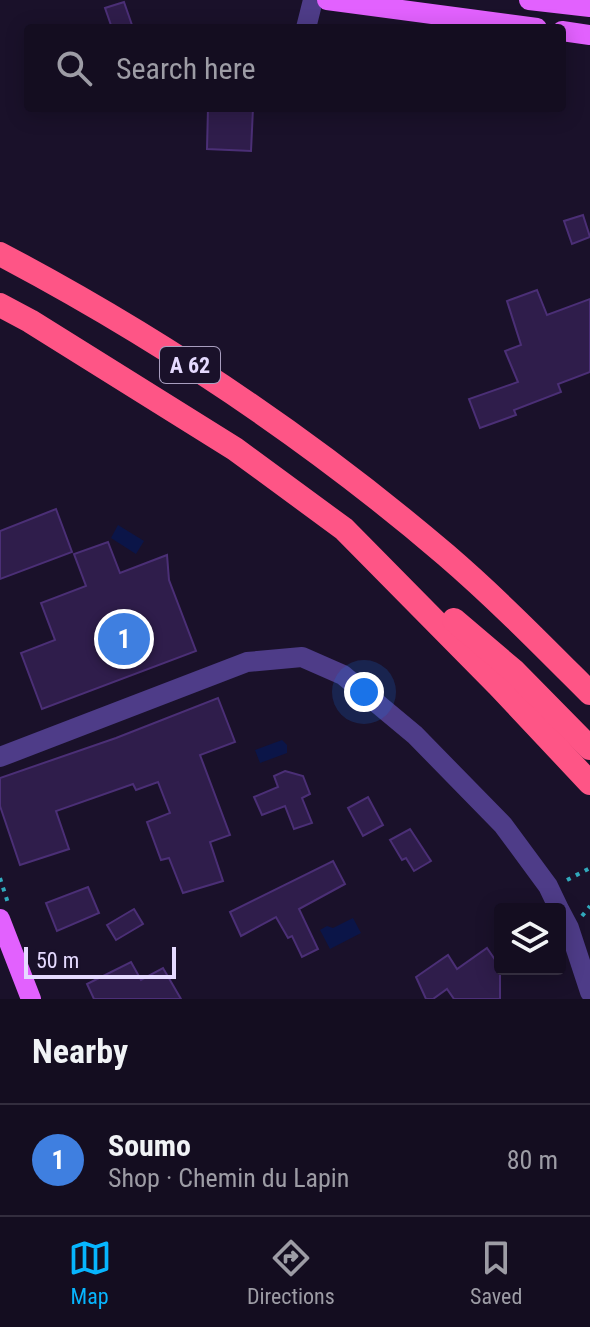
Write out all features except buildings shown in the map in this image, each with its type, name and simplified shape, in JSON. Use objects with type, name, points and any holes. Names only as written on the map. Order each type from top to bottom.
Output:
[{"type":"highway","name":"A 62","points":[[0,254],[125,323],[264,414],[370,493],[446,555],[590,693]]},
{"type":"highway","name":"A 62","points":[[0,305],[235,449],[344,529],[514,671],[590,748]]},
{"type":"highway","points":[[344,529],[590,783]]},
{"type":"main road","points":[[327,0],[507,24]]},
{"type":"main road","points":[[529,0],[582,4]]},
{"type":"main road","points":[[566,32],[590,35]]},
{"type":"main road","points":[[0,919],[31,999]]},
{"type":"street","points":[[307,24],[313,0]]},
{"type":"street","points":[[582,4],[590,35]]},
{"type":"street","points":[[0,757],[247,662],[302,657],[343,675],[415,735],[503,825],[548,886],[556,903]]},
{"type":"street","points":[[566,922],[590,992]]},
{"type":"path","points":[[564,882],[590,868]]},
{"type":"shaded area","points":[[118,525],[144,541],[136,554],[111,538]]},
{"type":"shaded area","points":[[282,740],[287,745],[287,753],[260,763],[255,750]]},
{"type":"shaded area","points":[[353,918],[361,933],[330,949],[320,930],[327,926],[333,928]]},
{"type":"place","name":"Soumo","points":[[124,639]]}]
